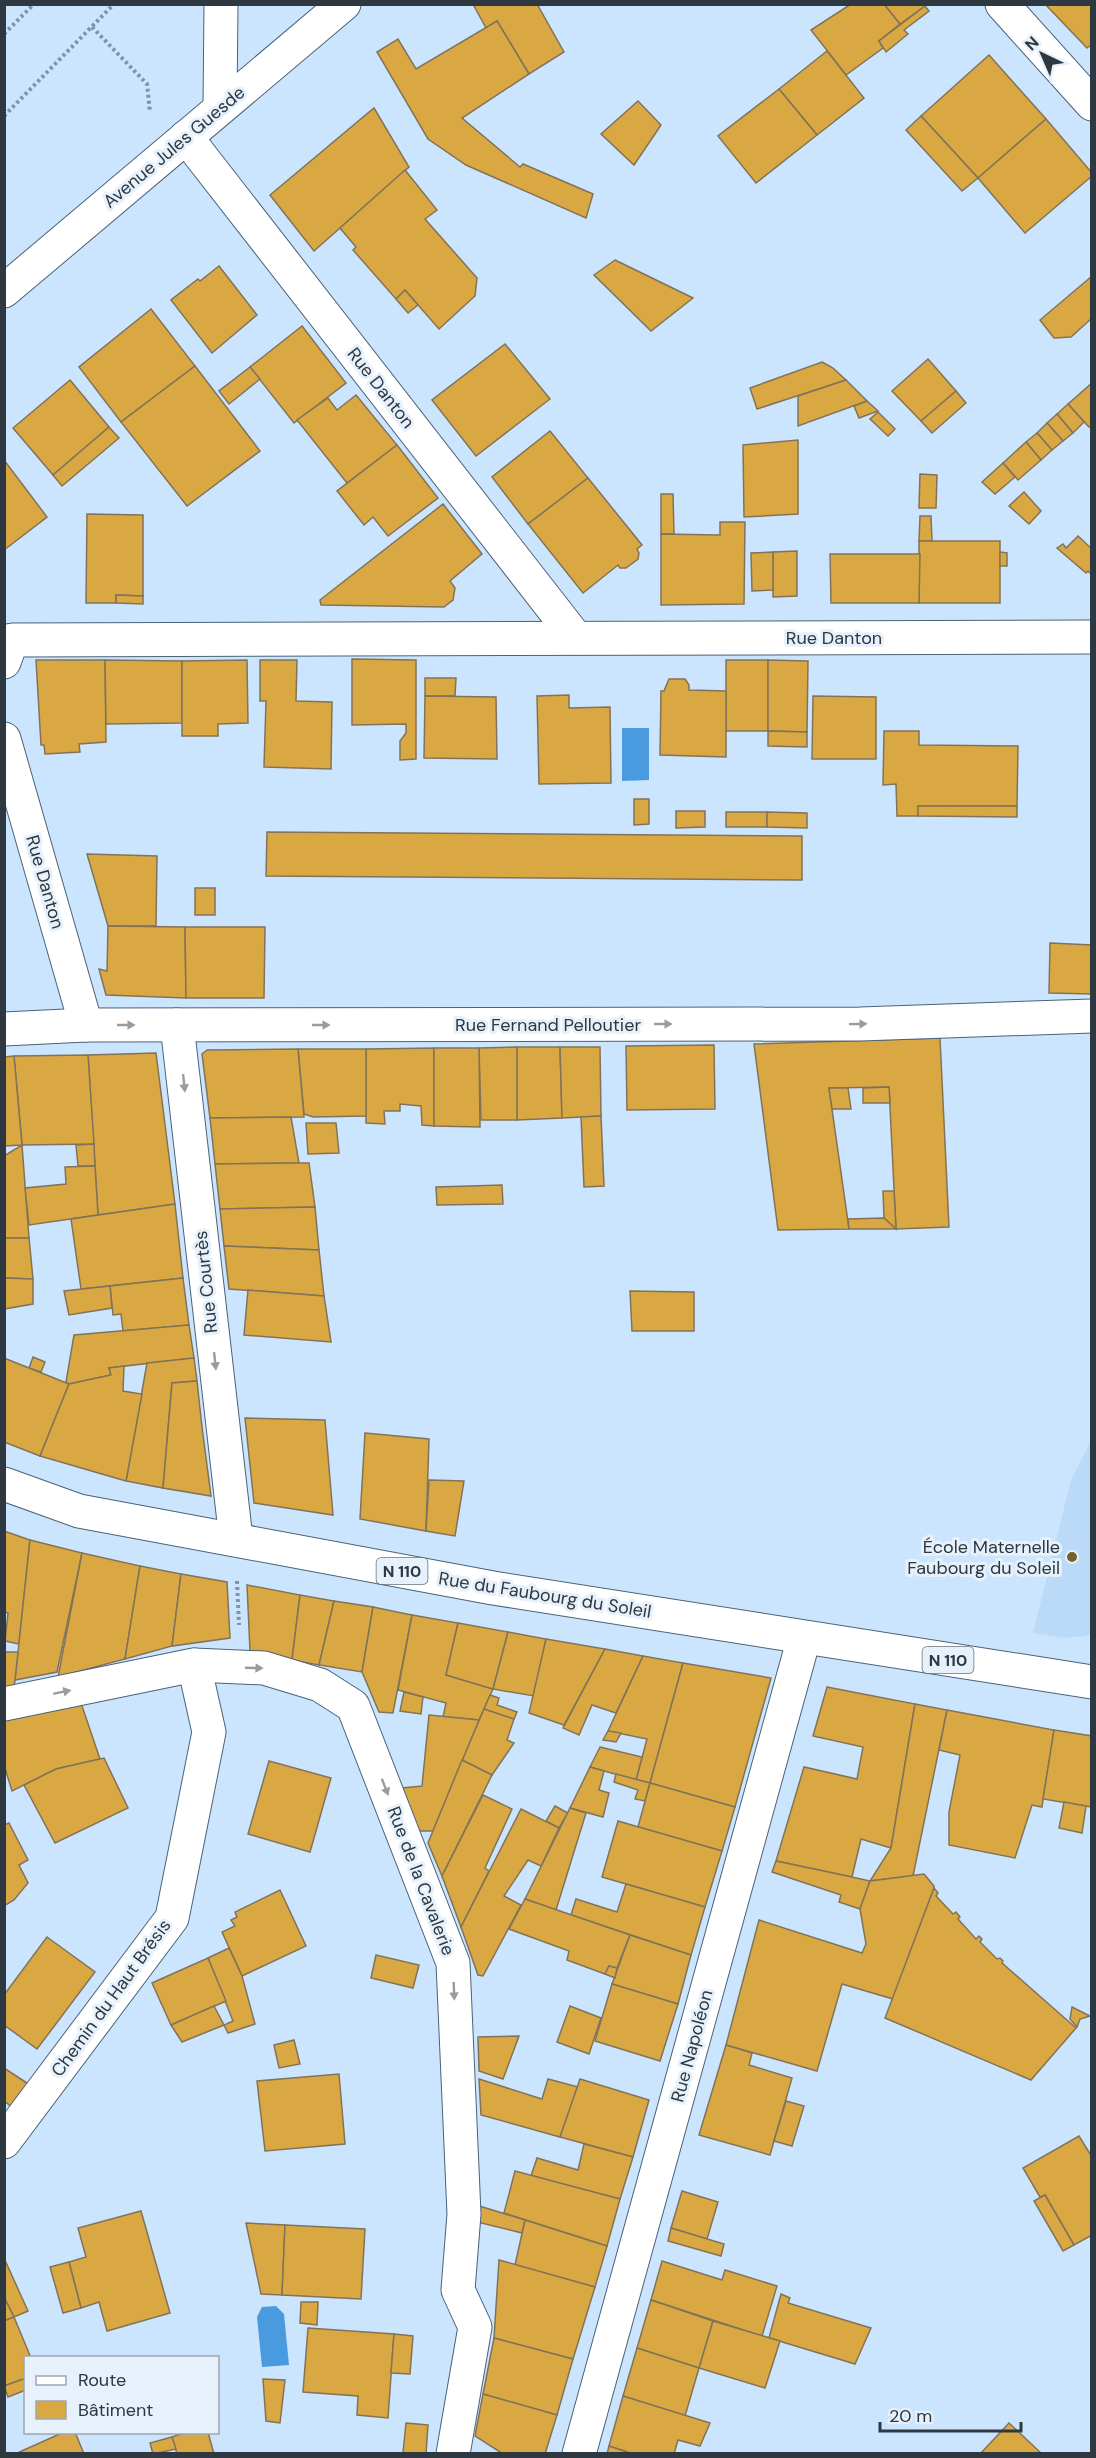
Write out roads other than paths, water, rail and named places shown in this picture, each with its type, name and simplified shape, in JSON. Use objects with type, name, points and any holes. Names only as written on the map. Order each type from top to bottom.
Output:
[{"type":"street","points":[[220,4],[220,108]]},
{"type":"street","name":"Avenue Jules Guesde","points":[[4,291],[344,4]]},
{"type":"street","points":[[1002,4],[1092,104]]},
{"type":"street","name":"Rue Danton","points":[[186,137],[576,638]]},
{"type":"street","name":"Rue Danton","points":[[4,662],[12,640],[1092,637]]},
{"type":"street","name":"Rue Danton","points":[[4,739],[86,1025]]},
{"type":"street","name":"Rue Fernand Pelloutier","points":[[4,1029],[86,1025],[860,1024],[1092,1016]]},
{"type":"street","name":"Rue Courtès","points":[[177,1025],[236,1539]]},
{"type":"street","name":"Rue du Faubourg du Soleil","points":[[4,1484],[79,1511],[494,1588],[1092,1682]]},
{"type":"street","name":"Rue Napoléon","points":[[579,2454],[804,1638]]},
{"type":"street","name":"Rue de la Cavalerie","points":[[4,1704],[194,1665],[264,1668],[320,1685],[353,1706],[453,1963],[464,2214],[458,2290],[475,2327],[453,2454]]},
{"type":"street","name":"Chemin du Haut Brésis","points":[[4,2142],[172,1918],[209,1732],[194,1665]]},
{"type":"water","points":[[622,728],[649,728],[649,780],[622,781]]},
{"type":"water","points":[[276,2306],[284,2314],[289,2365],[262,2367],[257,2317],[262,2307]]},
{"type":"place","name":"École Maternelle Faubourg du Soleil","points":[[1072,1557]]}]
